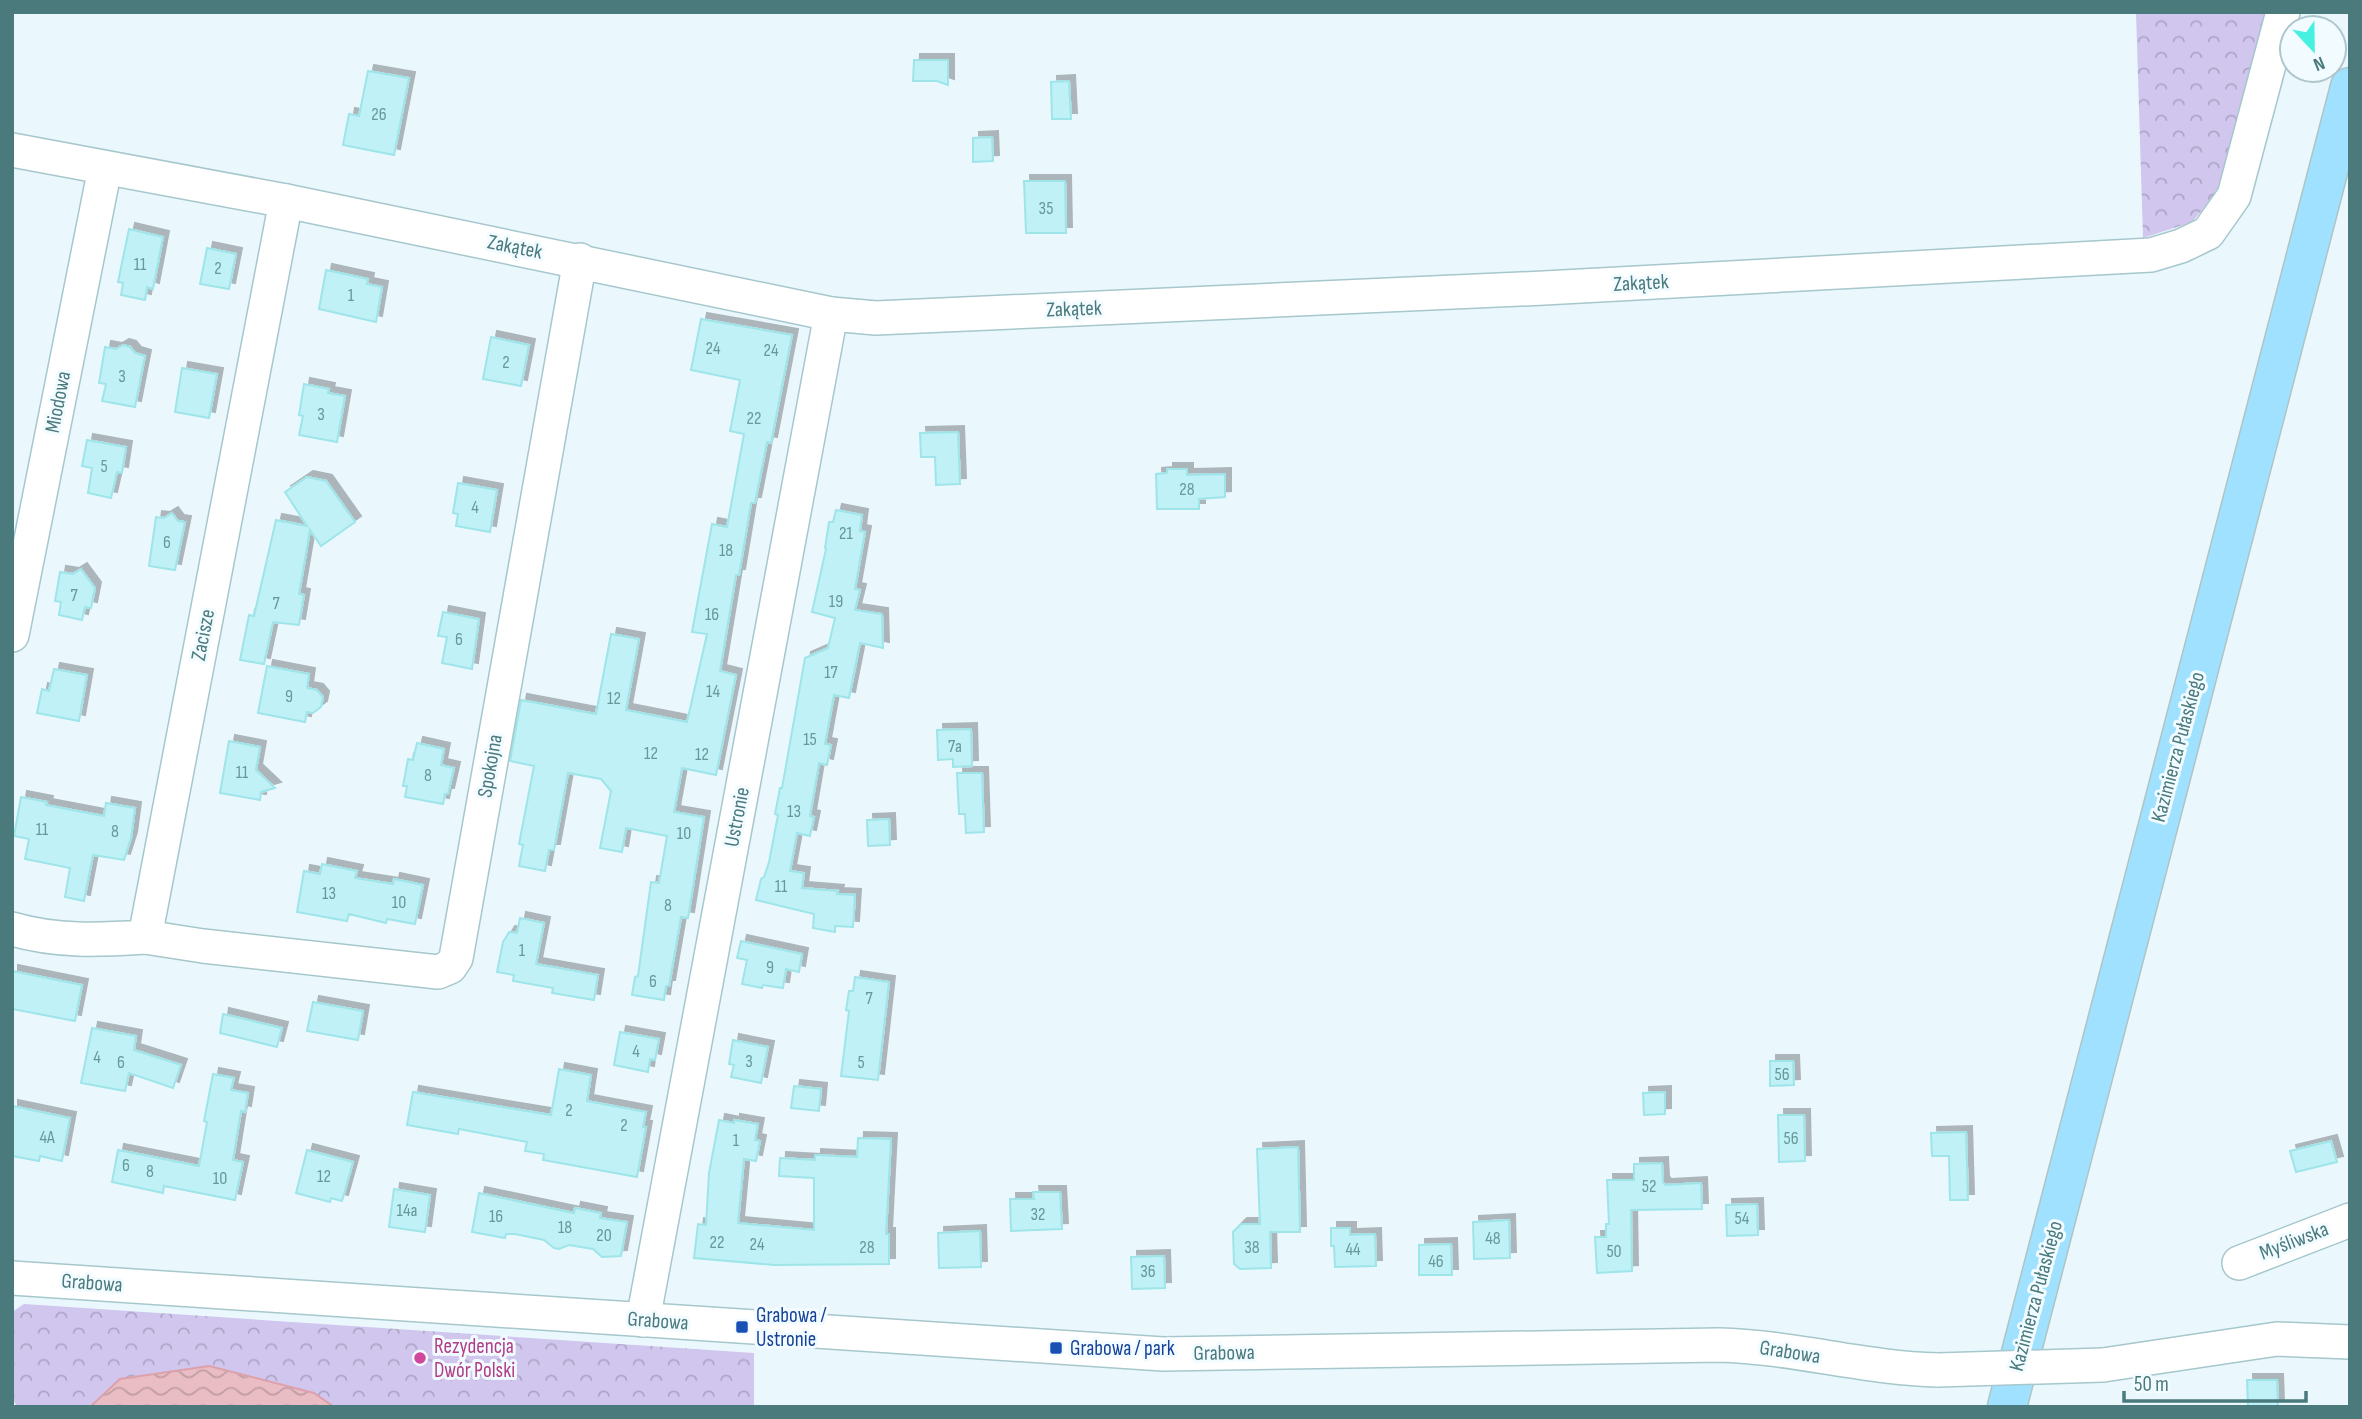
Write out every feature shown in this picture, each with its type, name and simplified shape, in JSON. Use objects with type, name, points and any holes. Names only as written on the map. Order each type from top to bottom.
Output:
[{"type":"main road","name":"Kazimierza Pułaskiego","points":[[2007,1407],[2350,87]]},
{"type":"street","name":"Zakątek","points":[[12,150],[286,201],[831,314],[876,317],[1544,288],[2151,255],[2181,246],[2208,233],[2234,196],[2283,12]]},
{"type":"street","name":"Miodowa","points":[[12,635],[105,168]]},
{"type":"street","name":"Zacisze","points":[[145,937],[286,201]]},
{"type":"street","name":"Spokojna","points":[[145,937],[438,972],[450,967],[456,958],[580,260]]},
{"type":"street","name":"Ustronie","points":[[643,1320],[831,314]]},
{"type":"street","points":[[12,929],[37,936],[76,941],[145,937]]},
{"type":"street","name":"Myśliwska","points":[[2239,1263],[2350,1220]]},
{"type":"street","name":"Grabowa","points":[[12,1278],[1163,1354],[1744,1345],[1895,1368],[1938,1370],[2103,1365],[2277,1339],[2350,1342]]},
{"type":"green space","points":[[2136,12],[2267,12],[2220,189],[2192,222],[2143,238]]},
{"type":"green space","name":"Rezydencja Dwór Polski","points":[[24,1304],[754,1353],[754,1407],[17,1407],[12,1397],[12,1312]]},
{"type":"water","points":[[209,1366],[314,1393],[334,1407],[90,1407],[120,1379]]},
{"type":"building","points":[[914,60],[948,60],[948,85],[937,81],[913,81]]},
{"type":"building","points":[[368,71],[409,78],[394,155],[343,145],[349,114],[359,116]]},
{"type":"building","points":[[1069,81],[1071,119],[1052,119],[1051,82]]},
{"type":"building","points":[[992,137],[993,161],[973,162],[973,138]]},
{"type":"building","points":[[1024,181],[1065,181],[1066,233],[1026,233]]},
{"type":"building","points":[[129,229],[163,237],[153,289],[147,287],[145,300],[121,295],[123,283],[118,282]]},
{"type":"building","points":[[207,248],[236,254],[229,289],[200,284]]},
{"type":"building","points":[[326,270],[368,279],[367,284],[382,287],[376,322],[319,309]]},
{"type":"building","points":[[701,319],[792,335],[771,443],[767,442],[755,503],[751,503],[739,575],[736,575],[720,671],[736,675],[716,775],[682,768],[674,812],[704,817],[688,918],[681,917],[664,1000],[632,995],[635,977],[638,976],[651,882],[659,883],[667,836],[626,828],[622,852],[600,848],[611,791],[601,779],[568,773],[554,850],[549,850],[545,871],[519,866],[523,845],[519,844],[534,766],[510,761],[521,700],[596,714],[611,634],[639,639],[626,710],[687,722],[707,634],[692,632],[712,524],[727,527],[744,434],[730,431],[740,380],[691,370]]},
{"type":"building","points":[[491,337],[529,345],[521,386],[483,379]]},
{"type":"building","points":[[123,345],[145,356],[135,407],[102,401],[106,384],[99,383],[105,347],[116,349]]},
{"type":"building","points":[[182,368],[217,374],[209,418],[175,412]]},
{"type":"building","points":[[304,384],[329,389],[328,393],[345,396],[337,442],[299,435],[303,416],[299,415]]},
{"type":"building","points":[[958,432],[960,484],[936,485],[935,457],[921,457],[920,433]]},
{"type":"building","points":[[87,440],[126,447],[122,473],[117,472],[111,498],[88,493],[92,468],[82,466]]},
{"type":"building","points":[[1167,469],[1187,469],[1187,475],[1225,474],[1225,497],[1199,499],[1199,509],[1157,509],[1156,474],[1167,473]]},
{"type":"building","points":[[307,477],[326,481],[355,522],[321,546],[310,530],[299,594],[304,595],[299,625],[273,622],[264,664],[240,660],[249,615],[254,616],[276,520],[307,526],[285,492]]},
{"type":"building","points":[[458,483],[497,490],[490,532],[456,526],[458,514],[453,513]]},
{"type":"building","points":[[836,510],[862,515],[860,531],[865,532],[855,589],[860,590],[855,610],[882,614],[883,648],[860,643],[849,698],[834,695],[825,744],[831,745],[827,765],[819,763],[810,816],[814,817],[810,836],[797,833],[790,871],[804,873],[802,888],[855,895],[853,927],[835,926],[835,932],[813,928],[814,914],[756,900],[769,862],[778,815],[775,814],[805,658],[828,648],[835,618],[812,612],[829,522],[833,522]]},
{"type":"building","points":[[172,513],[178,521],[185,522],[175,570],[149,566],[156,517],[164,518]]},
{"type":"building","points":[[81,569],[95,588],[91,608],[85,607],[82,620],[59,615],[61,602],[55,601],[60,572],[73,574]]},
{"type":"building","points":[[443,612],[479,619],[472,669],[442,663],[447,637],[438,636]]},
{"type":"building","points":[[267,666],[309,674],[307,688],[317,690],[323,697],[321,707],[313,713],[307,712],[305,722],[258,713]]},
{"type":"building","points":[[54,669],[87,675],[79,721],[37,713],[42,689],[49,691]]},
{"type":"building","points":[[971,729],[972,766],[953,767],[953,759],[938,760],[937,730]]},
{"type":"building","points":[[229,741],[260,747],[256,770],[275,788],[261,792],[260,800],[220,793]]},
{"type":"building","points":[[417,743],[444,749],[441,765],[454,768],[443,804],[405,797],[407,786],[403,786],[408,759],[413,760]]},
{"type":"building","points":[[957,773],[982,773],[984,832],[966,833],[965,814],[959,814]]},
{"type":"building","points":[[21,797],[47,802],[46,805],[104,816],[106,803],[135,808],[131,838],[124,860],[93,855],[84,901],[65,897],[70,868],[25,859],[29,839],[14,836]]},
{"type":"building","points":[[889,819],[890,845],[868,846],[867,820]]},
{"type":"building","points":[[322,864],[357,871],[355,878],[393,884],[394,879],[423,885],[415,924],[387,919],[386,923],[349,914],[347,921],[297,912],[304,871],[320,874]]},
{"type":"building","points":[[520,918],[544,923],[536,964],[598,975],[594,1000],[552,993],[553,988],[513,981],[514,975],[497,972],[503,942],[509,932],[517,933]]},
{"type":"building","points":[[741,941],[802,954],[799,972],[786,969],[783,988],[742,984],[747,960],[737,958]]},
{"type":"building","points":[[12,971],[82,985],[75,1021],[12,1009]]},
{"type":"building","points":[[855,977],[889,982],[878,1080],[841,1076],[849,1011],[846,1010],[849,991],[853,991]]},
{"type":"building","points":[[313,1002],[363,1011],[358,1040],[307,1031]]},
{"type":"building","points":[[223,1014],[282,1028],[277,1047],[220,1033]]},
{"type":"building","points":[[92,1028],[136,1036],[134,1050],[181,1065],[173,1088],[129,1073],[125,1091],[81,1083]]},
{"type":"building","points":[[620,1032],[659,1039],[655,1060],[650,1059],[648,1072],[614,1065]]},
{"type":"building","points":[[733,1040],[768,1047],[761,1083],[731,1077],[734,1065],[729,1064]]},
{"type":"building","points":[[1770,1061],[1793,1061],[1794,1085],[1770,1086]]},
{"type":"building","points":[[559,1069],[591,1075],[587,1101],[646,1112],[637,1177],[543,1160],[544,1154],[525,1151],[527,1142],[459,1129],[458,1134],[407,1125],[413,1092],[551,1115]]},
{"type":"building","points":[[213,1074],[234,1078],[231,1090],[248,1093],[245,1112],[241,1111],[233,1160],[243,1162],[235,1200],[164,1186],[163,1193],[112,1182],[118,1150],[199,1166]]},
{"type":"building","points":[[794,1086],[821,1089],[819,1111],[791,1108]]},
{"type":"building","points":[[1665,1092],[1665,1114],[1644,1115],[1643,1093]]},
{"type":"building","points":[[12,1106],[70,1118],[62,1161],[40,1156],[39,1161],[12,1156]]},
{"type":"building","points":[[1778,1115],[1804,1115],[1805,1161],[1779,1162]]},
{"type":"building","points":[[719,1120],[758,1124],[755,1140],[760,1141],[756,1161],[744,1159],[738,1223],[814,1230],[814,1178],[779,1176],[780,1158],[815,1160],[815,1155],[857,1157],[858,1138],[891,1139],[886,1234],[889,1234],[889,1264],[774,1265],[694,1258],[698,1224],[706,1225],[709,1173]]},
{"type":"building","points":[[1966,1132],[1968,1200],[1950,1200],[1949,1156],[1932,1156],[1931,1133]]},
{"type":"building","points":[[2331,1141],[2337,1162],[2296,1172],[2290,1151]]},
{"type":"building","points":[[1298,1147],[1300,1232],[1270,1232],[1271,1268],[1240,1269],[1234,1264],[1233,1232],[1241,1224],[1260,1224],[1257,1149]]},
{"type":"building","points":[[307,1150],[353,1162],[342,1201],[331,1198],[330,1202],[296,1193]]},
{"type":"building","points":[[1662,1163],[1665,1185],[1701,1183],[1702,1209],[1631,1210],[1632,1271],[1597,1273],[1595,1237],[1606,1237],[1606,1224],[1609,1224],[1607,1180],[1634,1180],[1634,1164]]},
{"type":"building","points":[[394,1189],[430,1195],[425,1232],[389,1227]]},
{"type":"building","points":[[1033,1192],[1060,1192],[1062,1229],[1011,1231],[1010,1199],[1034,1199]]},
{"type":"building","points":[[479,1193],[574,1213],[575,1208],[601,1213],[600,1218],[627,1222],[621,1256],[602,1257],[593,1249],[569,1245],[554,1248],[544,1240],[515,1234],[506,1234],[505,1238],[472,1232]]},
{"type":"building","points":[[1757,1204],[1758,1235],[1727,1236],[1726,1205]]},
{"type":"building","points":[[1509,1220],[1510,1258],[1474,1259],[1473,1222]]},
{"type":"building","points":[[1331,1228],[1350,1228],[1350,1235],[1375,1234],[1376,1266],[1335,1267]]},
{"type":"building","points":[[980,1231],[981,1267],[939,1268],[938,1233]]},
{"type":"building","points":[[1451,1244],[1452,1275],[1419,1275],[1419,1245]]},
{"type":"building","points":[[1164,1256],[1165,1288],[1132,1289],[1131,1257]]},
{"type":"building","points":[[2247,1380],[2277,1380],[2278,1407],[2248,1407]]},
{"type":"place","name":"Grabowa / Ustronie","points":[[742,1327]]},
{"type":"place","name":"Grabowa / park","points":[[1056,1348]]},
{"type":"place","name":"Rezydencja Dwór Polski","points":[[420,1358]]}]
